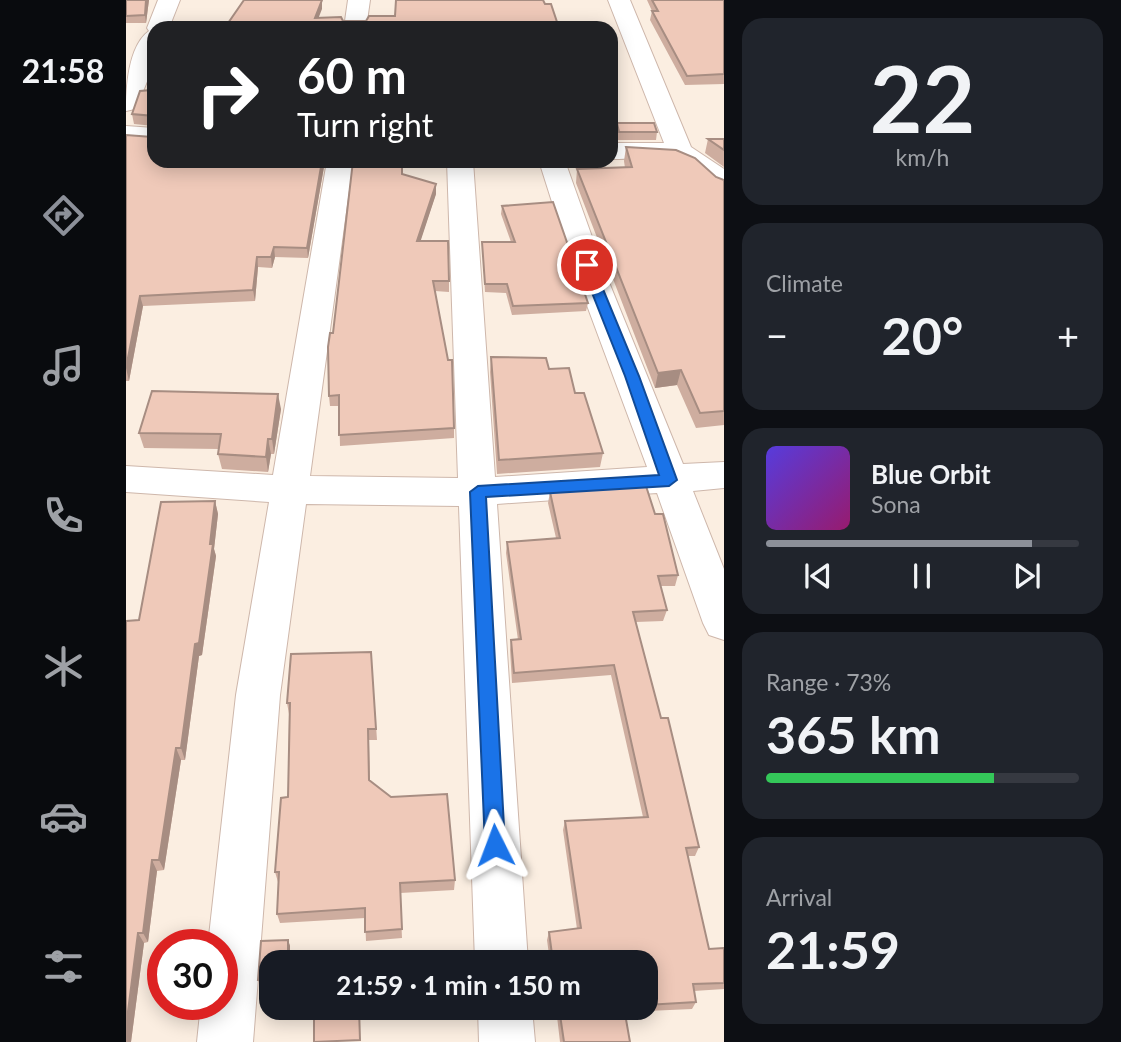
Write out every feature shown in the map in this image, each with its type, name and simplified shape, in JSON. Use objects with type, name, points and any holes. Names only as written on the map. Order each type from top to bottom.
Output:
[{"type":"street","points":[[161,21],[169,0]]},
{"type":"street","points":[[356,21],[359,0]]},
{"type":"street","points":[[619,0],[680,150]]},
{"type":"street","points":[[126,104],[147,53]]},
{"type":"street","points":[[126,134],[147,136]]},
{"type":"street","points":[[618,151],[680,150],[706,166],[724,185]]},
{"type":"street","points":[[225,1042],[258,695],[339,168]]},
{"type":"street","points":[[460,168],[500,950]]},
{"type":"street","points":[[554,168],[587,265],[632,376],[724,623]]},
{"type":"street","points":[[126,479],[289,490],[478,492],[724,475]]},
{"type":"street","points":[[506,1020],[507,1042]]},
{"type":"building","points":[[126,0],[146,0],[145,15],[126,16]]},
{"type":"building","points":[[244,0],[322,0],[315,18],[341,17],[343,21],[229,21]]},
{"type":"building","points":[[396,0],[543,0],[545,4],[551,4],[557,21],[366,21],[369,16],[395,16]]},
{"type":"building","points":[[652,0],[724,0],[724,74],[687,76],[652,11],[658,11]]},
{"type":"building","points":[[147,90],[147,115],[132,114],[140,91]]},
{"type":"building","points":[[618,123],[654,123],[657,132],[619,132]]},
{"type":"building","points":[[126,135],[147,137],[147,168],[321,168],[307,248],[274,247],[271,257],[257,257],[253,290],[140,296],[126,368]]},
{"type":"building","points":[[708,139],[724,139],[724,150]]},
{"type":"building","points":[[626,147],[676,150],[695,158],[716,177],[724,180],[724,411],[700,413],[681,370],[658,373],[577,169],[632,167]]},
{"type":"building","points":[[352,168],[402,168],[402,174],[436,184],[417,241],[448,241],[449,281],[433,281],[448,360],[452,360],[454,428],[339,435],[339,395],[329,396],[328,347],[330,333],[333,333]]},
{"type":"building","points":[[553,202],[588,303],[513,306],[507,284],[485,284],[482,242],[515,242],[502,206]]},
{"type":"building","points":[[491,357],[546,358],[549,369],[569,368],[575,393],[584,393],[603,453],[499,460]]},
{"type":"building","points":[[152,391],[278,394],[272,439],[268,439],[266,457],[218,454],[221,434],[139,433]]},
{"type":"building","points":[[646,486],[655,514],[663,514],[678,575],[658,576],[667,610],[633,612],[661,718],[668,718],[699,847],[686,848],[709,949],[724,948],[724,983],[693,984],[696,1002],[658,1004],[658,950],[551,950],[549,932],[581,928],[565,821],[648,817],[614,665],[514,673],[511,640],[521,639],[507,542],[560,538],[550,492]]},
{"type":"building","points":[[215,501],[210,544],[213,544],[199,643],[195,644],[181,748],[176,748],[159,860],[152,860],[143,933],[138,933],[126,1027],[126,621],[139,620],[161,502]]},
{"type":"building","points":[[371,652],[376,729],[368,729],[369,780],[391,797],[447,794],[455,880],[400,883],[402,929],[365,932],[365,908],[277,914],[279,872],[275,872],[281,798],[288,797],[290,703],[287,703],[291,654]]},
{"type":"building","points":[[288,940],[288,950],[260,950],[261,941]]},
{"type":"building","points":[[314,1020],[359,1020],[360,1040],[314,1042]]},
{"type":"building","points":[[561,1020],[626,1020],[630,1042],[564,1042]]},
{"type":"route","points":[[495,845],[478,492],[669,480],[632,376],[587,265]]}]
